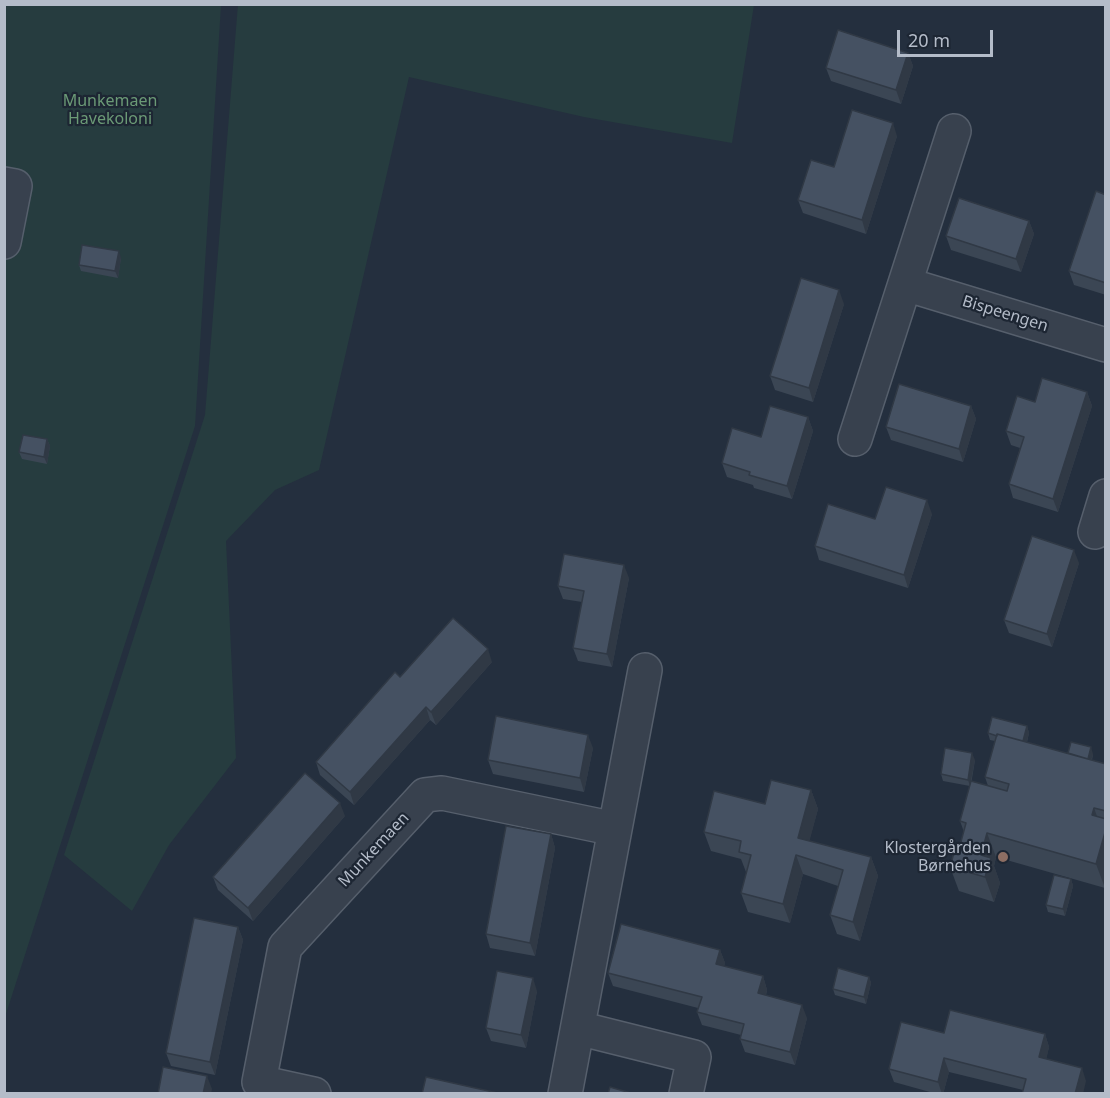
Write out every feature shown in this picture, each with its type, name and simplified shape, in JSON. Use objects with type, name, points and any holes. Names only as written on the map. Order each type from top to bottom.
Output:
[{"type":"street","points":[[855,439],[954,131]]},
{"type":"street","points":[[4,184],[15,186],[4,242]]},
{"type":"street","name":"Bispeengen","points":[[905,284],[1106,345]]},
{"type":"street","points":[[1095,532],[1106,496]]},
{"type":"street","points":[[565,1094],[645,670]]},
{"type":"street","name":"Munkemaen","points":[[314,1094],[258,1088],[285,947],[425,795],[442,794],[615,829]]},
{"type":"street","points":[[578,1028],[694,1057],[686,1094]]},
{"type":"green space","points":[[238,4],[754,5],[732,143],[584,117],[409,77],[319,470],[275,490],[226,541],[236,758],[169,845],[132,911],[64,855],[205,415]]},
{"type":"green space","name":"Munkemaen Havekoloni","points":[[5,5],[221,5],[195,426],[5,1017]]},
{"type":"building","points":[[838,30],[908,53],[896,90],[826,68]]},
{"type":"building","points":[[852,110],[893,123],[862,220],[798,200],[811,160],[834,167]]},
{"type":"building","points":[[1096,191],[1106,195],[1106,283],[1069,271]]},
{"type":"building","points":[[959,198],[1029,221],[1016,259],[946,236]]},
{"type":"building","points":[[82,245],[119,251],[115,271],[79,265]]},
{"type":"building","points":[[801,278],[839,290],[809,388],[770,376]]},
{"type":"building","points":[[1042,378],[1087,392],[1053,499],[1009,484],[1024,437],[1006,431],[1017,396],[1035,402]]},
{"type":"building","points":[[899,384],[971,406],[959,449],[886,427]]},
{"type":"building","points":[[770,406],[808,417],[787,486],[749,475],[750,472],[722,463],[732,428],[761,437]]},
{"type":"building","points":[[23,435],[47,439],[44,457],[19,452]]},
{"type":"building","points":[[886,487],[927,500],[904,575],[815,546],[828,504],[875,519]]},
{"type":"building","points":[[1032,536],[1074,550],[1047,634],[1004,620]]},
{"type":"building","points":[[564,554],[624,565],[607,654],[573,648],[584,591],[558,586]]},
{"type":"building","points":[[453,618],[488,649],[431,712],[426,707],[350,792],[316,762],[395,672],[400,677]]},
{"type":"building","points":[[496,716],[588,735],[580,778],[488,760]]},
{"type":"building","points":[[992,717],[1027,726],[1023,741],[988,733]]},
{"type":"building","points":[[997,734],[1106,764],[1106,811],[1094,808],[1092,815],[1106,819],[1106,829],[1096,864],[987,833],[981,855],[991,858],[985,877],[950,867],[955,849],[959,849],[966,823],[960,821],[971,781],[1007,791],[1009,784],[985,777]]},
{"type":"building","points":[[1071,742],[1091,747],[1088,759],[1068,753]]},
{"type":"building","points":[[945,748],[972,753],[968,780],[941,774]]},
{"type":"building","points":[[305,773],[340,803],[248,908],[213,877]]},
{"type":"building","points":[[771,780],[811,790],[798,838],[871,857],[853,922],[830,915],[843,870],[796,855],[783,904],[741,893],[751,855],[739,852],[741,841],[704,832],[714,791],[765,804]]},
{"type":"building","points":[[506,826],[551,834],[530,943],[486,934]]},
{"type":"building","points":[[1054,875],[1071,879],[1063,909],[1046,905]]},
{"type":"building","points":[[194,918],[238,927],[210,1062],[166,1053]]},
{"type":"building","points":[[621,924],[720,950],[716,964],[763,976],[758,993],[802,1005],[790,1052],[740,1039],[744,1024],[697,1012],[702,997],[608,973]]},
{"type":"building","points":[[838,968],[869,977],[864,997],[833,989]]},
{"type":"building","points":[[497,971],[533,978],[521,1035],[486,1028]]},
{"type":"building","points":[[950,1010],[1045,1034],[1039,1057],[1082,1068],[1075,1094],[1022,1094],[1026,1079],[944,1058],[938,1082],[889,1069],[901,1022],[944,1033]]},
{"type":"building","points":[[163,1067],[207,1076],[203,1094],[158,1094]]},
{"type":"building","points":[[426,1077],[502,1094],[422,1094]]},
{"type":"building","points":[[610,1087],[634,1094],[608,1094]]},
{"type":"place","name":"Klostergården Børnehus","points":[[1003,857]]}]
